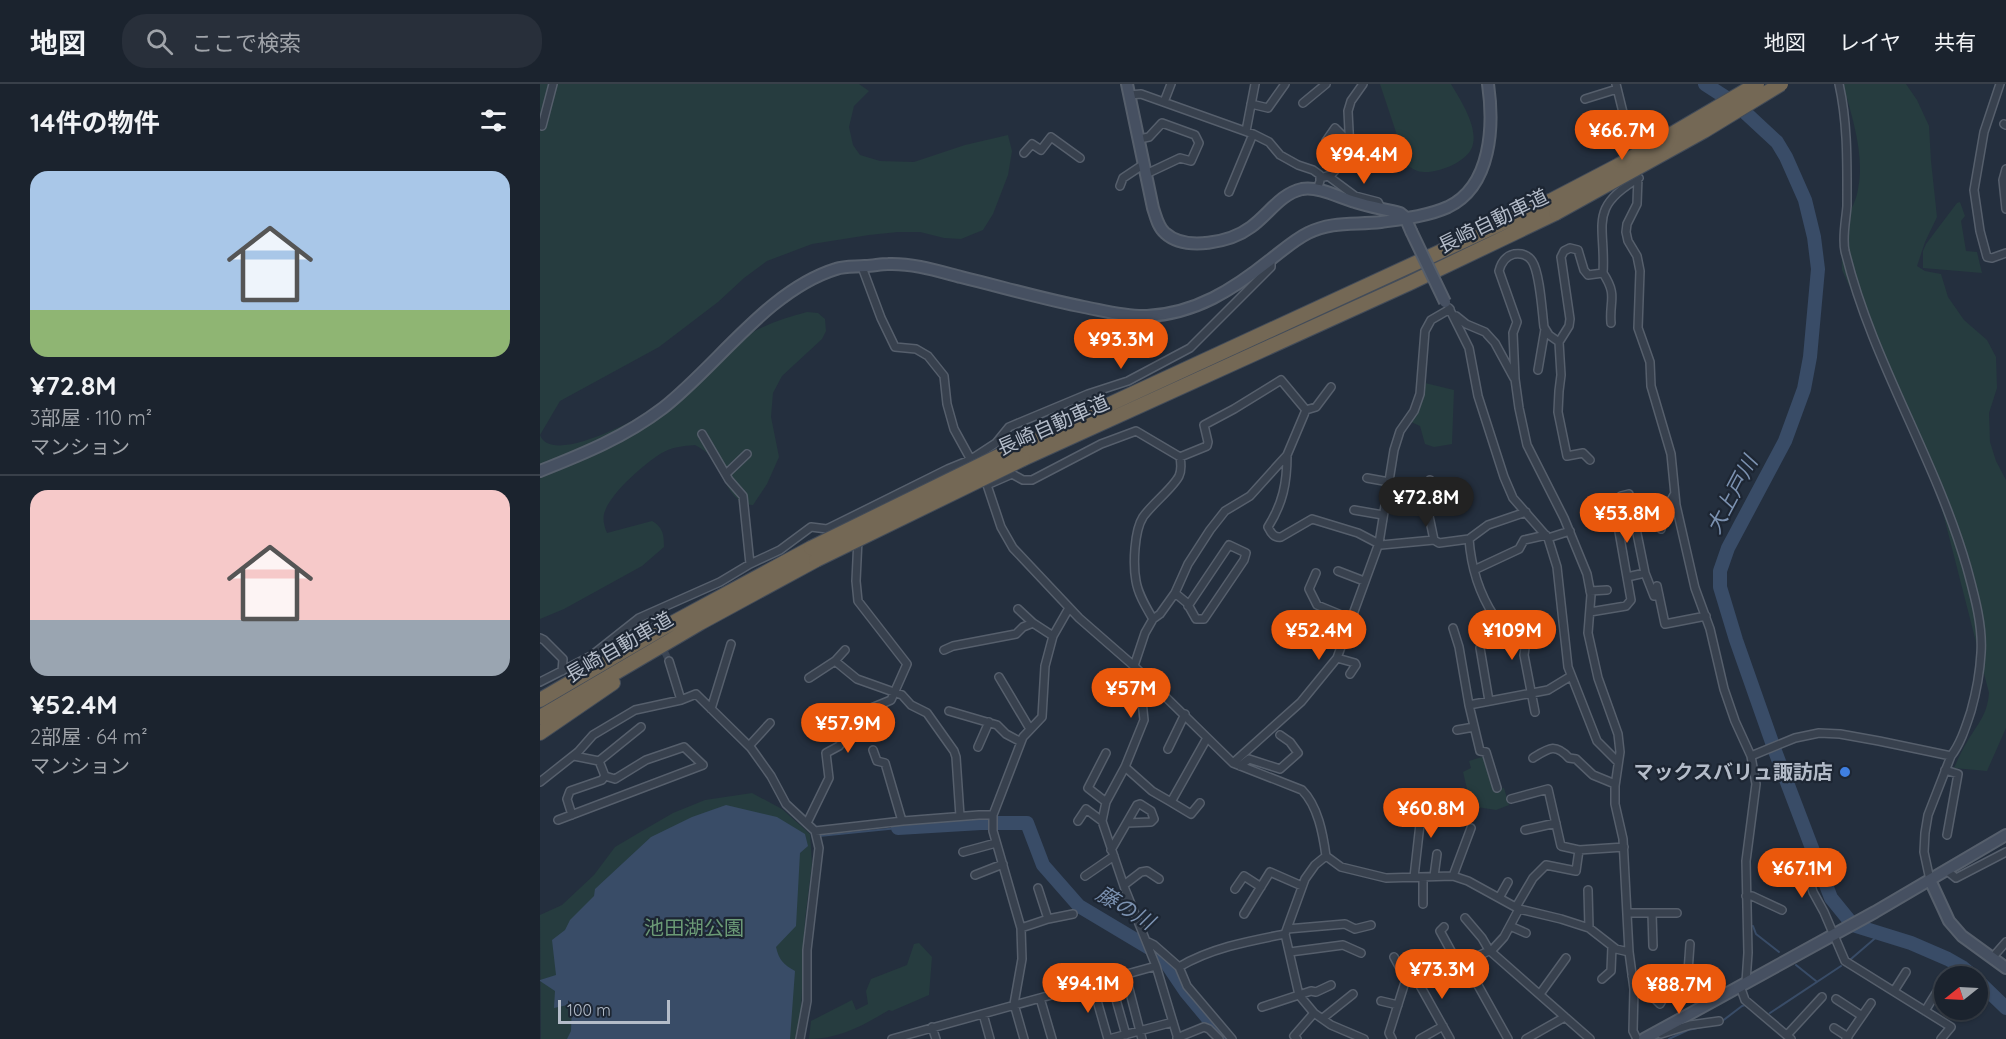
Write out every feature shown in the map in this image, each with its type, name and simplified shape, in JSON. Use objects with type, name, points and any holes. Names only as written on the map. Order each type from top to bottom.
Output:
[{"type":"highway","name":"長崎自動車道","points":[[1553,207],[1629,159],[1757,84]]},
{"type":"highway","name":"長崎自動車道","points":[[540,700],[665,627],[1020,453],[1553,207],[1704,131],[1781,84]]},
{"type":"highway","name":"長崎自動車道","points":[[540,717],[768,586],[813,554]]},
{"type":"highway","points":[[540,732],[638,666],[768,586]]},
{"type":"street","points":[[542,126],[553,84]]},
{"type":"street","points":[[1164,102],[1171,84]]},
{"type":"street","points":[[1228,192],[1249,133],[1255,84]]},
{"type":"street","points":[[1251,104],[1268,108],[1285,84]]},
{"type":"street","points":[[1303,103],[1326,84]]},
{"type":"street","points":[[1317,190],[1324,177],[1331,175],[1348,156],[1350,151],[1348,111],[1351,101],[1363,84]]},
{"type":"street","points":[[541,466],[588,452],[628,433],[660,410],[779,301],[806,283],[838,268],[889,264],[921,267],[1073,305],[1111,313],[1146,316],[1179,312],[1212,300],[1244,280],[1307,234],[1328,226],[1406,218],[1448,207],[1476,181],[1488,149],[1492,127],[1488,84]]},
{"type":"street","points":[[1839,84],[1846,126],[1847,156],[1844,248],[1878,350],[1948,509],[1973,591],[1980,633],[1982,652],[1973,704],[1928,815],[1924,852],[1930,880],[1949,921],[1962,936],[2006,968]]},
{"type":"street","points":[[2000,84],[1984,132],[1974,190],[1980,231],[1987,257],[1992,258],[2006,253]]},
{"type":"street","points":[[1585,99],[1617,86],[1639,178],[1637,204],[1627,224],[1626,232],[1628,241],[1637,256],[1640,271],[1638,328],[1650,362],[1651,386],[1667,437],[1675,494],[1695,588],[1706,616],[1724,689],[1751,756],[1756,784],[1746,861],[1748,953],[1743,984],[1745,1000],[1789,1037],[1822,997]]},
{"type":"street","points":[[1126,89],[1269,142],[1280,155],[1313,170],[1355,196],[1378,202],[1381,208]]},
{"type":"street","points":[[1126,89],[1157,221],[1164,232],[1173,239],[1187,243],[1205,242],[1237,235],[1251,227],[1283,197],[1305,188],[1400,213],[1406,218],[1469,348],[1478,396],[1513,498],[1547,536],[1557,567],[1568,651],[1568,668],[1597,741],[1618,762]]},
{"type":"street","points":[[1120,186],[1123,178],[1145,169],[1180,158],[1191,161],[1199,143],[1195,135],[1162,123],[1149,137],[1139,139]]},
{"type":"street","points":[[1326,141],[1335,128],[1349,142]]},
{"type":"street","points":[[1024,153],[1032,144],[1041,150],[1051,137],[1080,158]]},
{"type":"street","points":[[2006,169],[2003,180],[2006,209]]},
{"type":"street","points":[[1611,323],[1609,309],[1613,293],[1603,273],[1601,223],[1612,197],[1639,178]]},
{"type":"street","points":[[1590,460],[1583,453],[1567,456],[1558,412],[1562,375],[1559,342],[1569,326],[1570,319],[1561,257],[1570,248],[1578,250],[1584,270],[1588,275],[1603,273]]},
{"type":"street","points":[[1538,370],[1545,328],[1535,268],[1530,258],[1513,254],[1501,264],[1499,271],[1517,322],[1513,333],[1515,379],[1527,445],[1570,531],[1587,574],[1590,591],[1588,633],[1598,678],[1618,734],[1620,752],[1615,784],[1615,804],[1624,847],[1629,952],[1634,989],[1633,1031],[1637,1039]]},
{"type":"street","points":[[541,680],[591,656],[639,618],[720,582],[780,550],[811,528],[827,529],[970,460],[996,443],[1009,427],[1088,394],[1128,381],[1190,348],[1271,267],[1271,260]]},
{"type":"street","points":[[862,267],[881,318],[895,347],[916,349],[927,356],[944,376],[947,404],[954,429],[970,460],[987,485],[1001,527],[1013,548],[1069,608],[1237,764],[1302,790],[1308,796],[1323,834],[1326,856],[1341,867],[1386,878],[1453,876],[1468,881],[1517,908],[1588,928],[1616,949],[1629,952]]},
{"type":"street","points":[[1449,309],[1466,324],[1485,332],[1495,343],[1515,379]]},
{"type":"street","points":[[1237,764],[1301,702],[1337,658],[1379,543],[1394,450],[1400,431],[1414,411],[1420,394],[1425,331],[1431,320],[1449,309]]},
{"type":"street","points":[[1545,328],[1549,335],[1559,342]]},
{"type":"street","points":[[1180,457],[1207,446],[1204,425],[1281,380],[1306,410]]},
{"type":"street","points":[[1306,410],[1316,407],[1331,387]]},
{"type":"street","points":[[1219,1039],[1204,1027],[1178,1038],[1156,966],[1102,821],[1106,802],[1125,767],[1144,720],[1137,669],[1146,633],[1153,619],[1160,614],[1174,593],[1188,564],[1225,511],[1250,496],[1287,455],[1306,410]]},
{"type":"street","points":[[987,485],[1012,474],[1023,480],[1032,480],[1101,444],[1136,431],[1180,457]]},
{"type":"street","points":[[702,434],[729,480],[743,496],[750,564]]},
{"type":"street","points":[[726,474],[747,454]]},
{"type":"street","points":[[1287,455],[1287,474],[1280,506],[1268,527],[1277,538],[1312,519],[1358,533],[1381,545],[1434,540],[1439,543],[1469,539],[1488,525],[1526,512]]},
{"type":"street","points":[[1153,619],[1136,582],[1137,531],[1147,512],[1179,476],[1180,457]]},
{"type":"street","points":[[1368,478],[1389,482]]},
{"type":"street","points":[[1430,480],[1429,516],[1434,540]]},
{"type":"street","points":[[1590,612],[1626,606],[1631,600],[1614,503],[1621,496],[1629,494],[1645,573],[1654,596],[1669,599]]},
{"type":"street","points":[[1661,529],[1664,513],[1675,494]]},
{"type":"street","points":[[1354,510],[1383,515]]},
{"type":"street","points":[[807,823],[830,778],[826,753],[839,746],[869,709],[891,700],[907,664],[858,601],[856,581],[859,513]]},
{"type":"street","points":[[1474,570],[1519,549],[1524,540],[1570,531]]},
{"type":"street","points":[[1469,539],[1470,557],[1478,585],[1494,616]]},
{"type":"street","points":[[1174,593],[1188,606],[1196,619],[1204,619],[1244,560],[1245,553],[1229,545],[1188,606]]},
{"type":"street","points":[[1338,571],[1364,581]]},
{"type":"street","points":[[1316,573],[1309,589],[1317,605],[1351,619]]},
{"type":"street","points":[[1627,577],[1645,573]]},
{"type":"street","points":[[1657,586],[1665,624],[1706,616]]},
{"type":"street","points":[[1590,591],[1607,590]]},
{"type":"street","points":[[1024,1039],[1014,1004],[1022,958],[1021,928],[996,843],[993,817],[1023,737],[1042,717],[1045,666],[1053,636],[1069,608]]},
{"type":"street","points":[[1018,609],[1033,623],[1053,636]]},
{"type":"street","points":[[647,615],[651,623]]},
{"type":"street","points":[[944,650],[953,646],[1016,634],[1023,627],[1033,623]]},
{"type":"street","points":[[1521,624],[1530,693],[1535,712]]},
{"type":"street","points":[[1453,628],[1460,647],[1469,705],[1480,751],[1486,752],[1497,788]]},
{"type":"street","points":[[540,638],[563,659],[562,671]]},
{"type":"street","points":[[711,709],[731,644]]},
{"type":"street","points":[[1480,648],[1489,701]]},
{"type":"street","points":[[809,678],[835,662],[845,650]]},
{"type":"street","points":[[1337,658],[1355,663],[1350,674]]},
{"type":"street","points":[[669,660],[681,700]]},
{"type":"street","points":[[835,662],[857,679],[902,695],[911,705],[927,713],[956,757],[960,816]]},
{"type":"street","points":[[1469,705],[1548,690],[1571,676]]},
{"type":"street","points":[[999,677],[1030,729]]},
{"type":"street","points":[[540,782],[574,756],[593,735],[635,710],[681,700],[696,694],[749,746],[771,776],[786,804],[807,823],[816,835],[819,848],[807,950],[807,1001],[800,1039]]},
{"type":"street","points":[[949,711],[996,725],[1006,734],[1021,742]]},
{"type":"street","points":[[1168,749],[1185,714]]},
{"type":"street","points":[[978,747],[989,722]]},
{"type":"street","points":[[749,746],[770,723]]},
{"type":"street","points":[[599,761],[641,727]]},
{"type":"street","points":[[1457,730],[1474,727]]},
{"type":"street","points":[[1751,756],[1795,738],[1819,733],[1840,734],[1951,756]]},
{"type":"street","points":[[1237,764],[1249,759],[1280,769],[1298,753],[1290,742],[1280,735]]},
{"type":"street","points":[[1171,801],[1207,738]]},
{"type":"street","points":[[558,820],[703,765],[684,747],[646,760],[615,779],[605,776]]},
{"type":"street","points":[[1533,758],[1551,748],[1556,748],[1569,759],[1576,759],[1593,775],[1615,784]]},
{"type":"street","points":[[873,750],[877,761],[885,763],[902,821]]},
{"type":"street","points":[[1106,753],[1088,788],[1106,802]]},
{"type":"street","points":[[574,756],[599,761]]},
{"type":"street","points":[[599,761],[605,776]]},
{"type":"street","points":[[1125,767],[1152,791],[1191,814],[1200,803]]},
{"type":"street","points":[[1946,770],[1958,774],[1948,803],[1947,835]]},
{"type":"street","points":[[572,815],[567,799],[570,791],[602,780],[605,776]]},
{"type":"street","points":[[1511,799],[1548,789],[1561,846],[1578,850],[1624,847]]},
{"type":"street","points":[[1414,877],[1420,824],[1418,800]]},
{"type":"street","points":[[1078,821],[1086,809],[1102,821]]},
{"type":"street","points":[[816,835],[902,821],[960,816],[993,817]]},
{"type":"street","points":[[1085,876],[1113,853],[1127,823]]},
{"type":"street","points":[[1525,830],[1556,823]]},
{"type":"street","points":[[1453,876],[1471,828]]},
{"type":"street","points":[[1645,1039],[1875,912],[2006,835]]},
{"type":"street","points":[[963,852],[996,843]]},
{"type":"street","points":[[1392,1039],[1389,1033],[1406,979],[1423,966],[1434,963],[1461,962],[1493,949],[1504,937],[1533,878],[1546,865],[1576,871],[1578,850]]},
{"type":"street","points":[[1946,870],[1956,878],[2006,852]]},
{"type":"street","points":[[1786,853],[1804,860],[1813,892],[1834,933],[1845,961],[1951,1027],[1941,1039]]},
{"type":"street","points":[[1434,876],[1437,855]]},
{"type":"street","points":[[1326,856],[1315,865],[1302,886],[1286,931],[1290,952],[1299,995],[1314,1012],[1331,1025],[1364,1039]]},
{"type":"street","points":[[975,875],[1003,864]]},
{"type":"street","points":[[1124,885],[1141,872],[1147,871],[1159,879]]},
{"type":"street","points":[[1244,914],[1270,872],[1302,886]]},
{"type":"street","points":[[1235,889],[1244,876],[1261,886]]},
{"type":"street","points":[[1423,877],[1424,904]]},
{"type":"street","points":[[1498,898],[1508,882]]},
{"type":"street","points":[[1038,888],[1048,919]]},
{"type":"street","points":[[1588,890],[1588,928]]},
{"type":"street","points":[[1746,896],[1752,896],[1782,910]]},
{"type":"street","points":[[1107,902],[1111,897],[1117,897],[1131,904]]},
{"type":"street","points":[[1627,913],[1677,913]]},
{"type":"street","points":[[1652,913],[1656,926],[1653,946]]},
{"type":"street","points":[[1021,928],[1073,914]]},
{"type":"street","points":[[1465,918],[1489,950],[1590,1039]]},
{"type":"street","points":[[1179,967],[1194,958],[1286,931],[1345,924],[1355,929],[1371,925]]},
{"type":"street","points":[[1510,926],[1526,933]]},
{"type":"street","points":[[1444,927],[1440,931],[1508,1039]]},
{"type":"street","points":[[1147,941],[1179,967],[1187,986],[1232,1039]]},
{"type":"street","points":[[1992,958],[2006,942]]},
{"type":"street","points":[[1632,976],[1660,1004],[1673,982],[1688,972],[1690,944]]},
{"type":"street","points":[[1290,952],[1343,945],[1361,953]]},
{"type":"street","points":[[1602,980],[1611,971],[1612,946]]},
{"type":"street","points":[[1394,957],[1406,979]]},
{"type":"street","points":[[1540,994],[1566,958]]},
{"type":"street","points":[[892,1039],[1156,966]]},
{"type":"street","points":[[1894,992],[1906,972]]},
{"type":"street","points":[[1413,973],[1450,1039]]},
{"type":"street","points":[[1110,978],[1126,1035]]},
{"type":"street","points":[[1092,983],[1109,1039],[1173,1022]]},
{"type":"street","points":[[1128,985],[1142,1039]]},
{"type":"street","points":[[1262,1007],[1316,992],[1331,985]]},
{"type":"street","points":[[1323,1018],[1353,994]]},
{"type":"street","points":[[1925,1011],[1934,997]]},
{"type":"street","points":[[1040,998],[1052,1039]]},
{"type":"street","points":[[1836,999],[1862,1016]]},
{"type":"street","points":[[1381,1001],[1398,1005]]},
{"type":"street","points":[[1834,1028],[1847,1038],[1871,1003]]},
{"type":"street","points":[[1297,1039],[1294,1036],[1314,1012]]},
{"type":"street","points":[[983,1014],[990,1039]]},
{"type":"street","points":[[1526,1039],[1565,1017]]},
{"type":"street","points":[[1645,1039],[1690,1025],[1719,1021]]},
{"type":"street","points":[[1420,1039],[1443,1026]]},
{"type":"street","points":[[932,1027],[936,1039]]},
{"type":"street","points":[[918,1031],[921,1039]]},
{"type":"green space","points":[[540,84],[859,84],[869,91],[854,106],[849,127],[853,145],[860,155],[880,161],[914,162],[965,145],[1008,135],[1012,151],[1008,175],[993,214],[983,230],[961,239],[944,238],[920,232],[869,235],[812,244],[767,261],[659,347],[560,401],[540,435]]},
{"type":"green space","points":[[1380,84],[1451,84],[1473,129],[1471,150],[1453,165],[1430,172],[1419,171],[1407,165]]},
{"type":"green space","points":[[1843,84],[1906,84],[1917,100],[1929,126],[1937,217],[1917,266],[1925,271],[1941,274],[1948,297],[1964,320],[1987,340],[1996,357],[1997,388],[1989,413],[1990,442],[1996,461],[2006,480],[2006,728],[1987,771],[1954,768],[1963,748],[1984,714],[1989,693],[1930,462],[1842,270],[1844,236],[1856,199],[1860,176],[1859,150]]},
{"type":"green space","points":[[1960,202],[1965,216],[1961,221],[1966,251],[1977,252],[1982,273],[1923,268],[1923,251],[1926,244]]},
{"type":"green space","points":[[807,312],[818,313],[825,319],[826,331],[822,339],[782,376],[773,393],[771,417],[779,457],[767,484],[753,505],[745,504],[732,493],[707,453],[695,445],[673,448],[664,452],[629,479],[614,496],[604,514],[604,525],[607,533],[652,521],[659,526],[662,532],[664,547],[642,566],[564,609],[540,619],[540,435],[547,443],[560,445],[577,443],[614,429],[646,413],[667,399],[751,333],[774,322]]},
{"type":"green space","points":[[1425,383],[1454,390],[1452,444],[1434,447],[1425,444],[1420,426],[1411,422],[1422,400]]},
{"type":"green space","points":[[1485,756],[1494,790],[1504,788],[1509,805],[1496,810],[1471,806],[1463,772],[1471,768],[1469,761]]},
{"type":"green space","name":"池田湖公園","points":[[752,793],[782,809],[810,834],[812,864],[805,920],[801,1012],[796,1039],[541,1039],[540,915],[562,905],[594,875],[615,847],[673,813],[705,800]]},
{"type":"green space","points":[[919,943],[932,957],[929,995],[892,1011],[889,1010],[841,1034],[809,1039],[811,1021],[852,1000],[856,1010],[868,1004],[866,991],[871,979],[907,965],[914,944]]},
{"type":"water","name":"池田湖公園","points":[[726,805],[777,817],[805,834],[808,846],[800,853],[796,926],[776,947],[782,961],[795,971],[790,1039],[567,1039],[571,1031],[572,1004],[554,1008],[555,991],[540,981],[556,975],[552,940],[565,930],[570,920],[594,896],[595,889],[651,837],[692,817]]},
{"type":"waterway","name":"大上戸川","points":[[1705,84],[1736,104],[1777,142],[1805,200],[1814,237],[1818,269],[1810,357],[1804,389],[1785,441],[1728,548],[1720,571],[1720,587],[1775,751],[1831,898],[1853,925],[1911,943],[1960,966]]},
{"type":"waterway","name":"藤の川","points":[[898,828],[1027,823],[1043,865],[1079,906],[1161,955],[1186,992],[1225,1039]]},
{"type":"waterway","points":[[819,836],[898,828]]},
{"type":"waterway","points":[[1753,926],[1756,934],[1779,952]]},
{"type":"waterway","points":[[1851,959],[1880,934]]},
{"type":"waterway","points":[[1796,965],[1816,981]]},
{"type":"waterway","points":[[1770,1013],[1841,966]]},
{"type":"waterway","name":"大上戸川","points":[[1988,991],[2006,1008]]},
{"type":"waterway","points":[[1721,1022],[1742,1006],[1748,1007]]},
{"type":"waterway","points":[[1669,1039],[1688,1030],[1702,1027]]},
{"type":"tunnel","points":[[651,623],[669,661]]},
{"type":"place","name":"マックスバリュ諏訪店","points":[[1845,772]]}]
